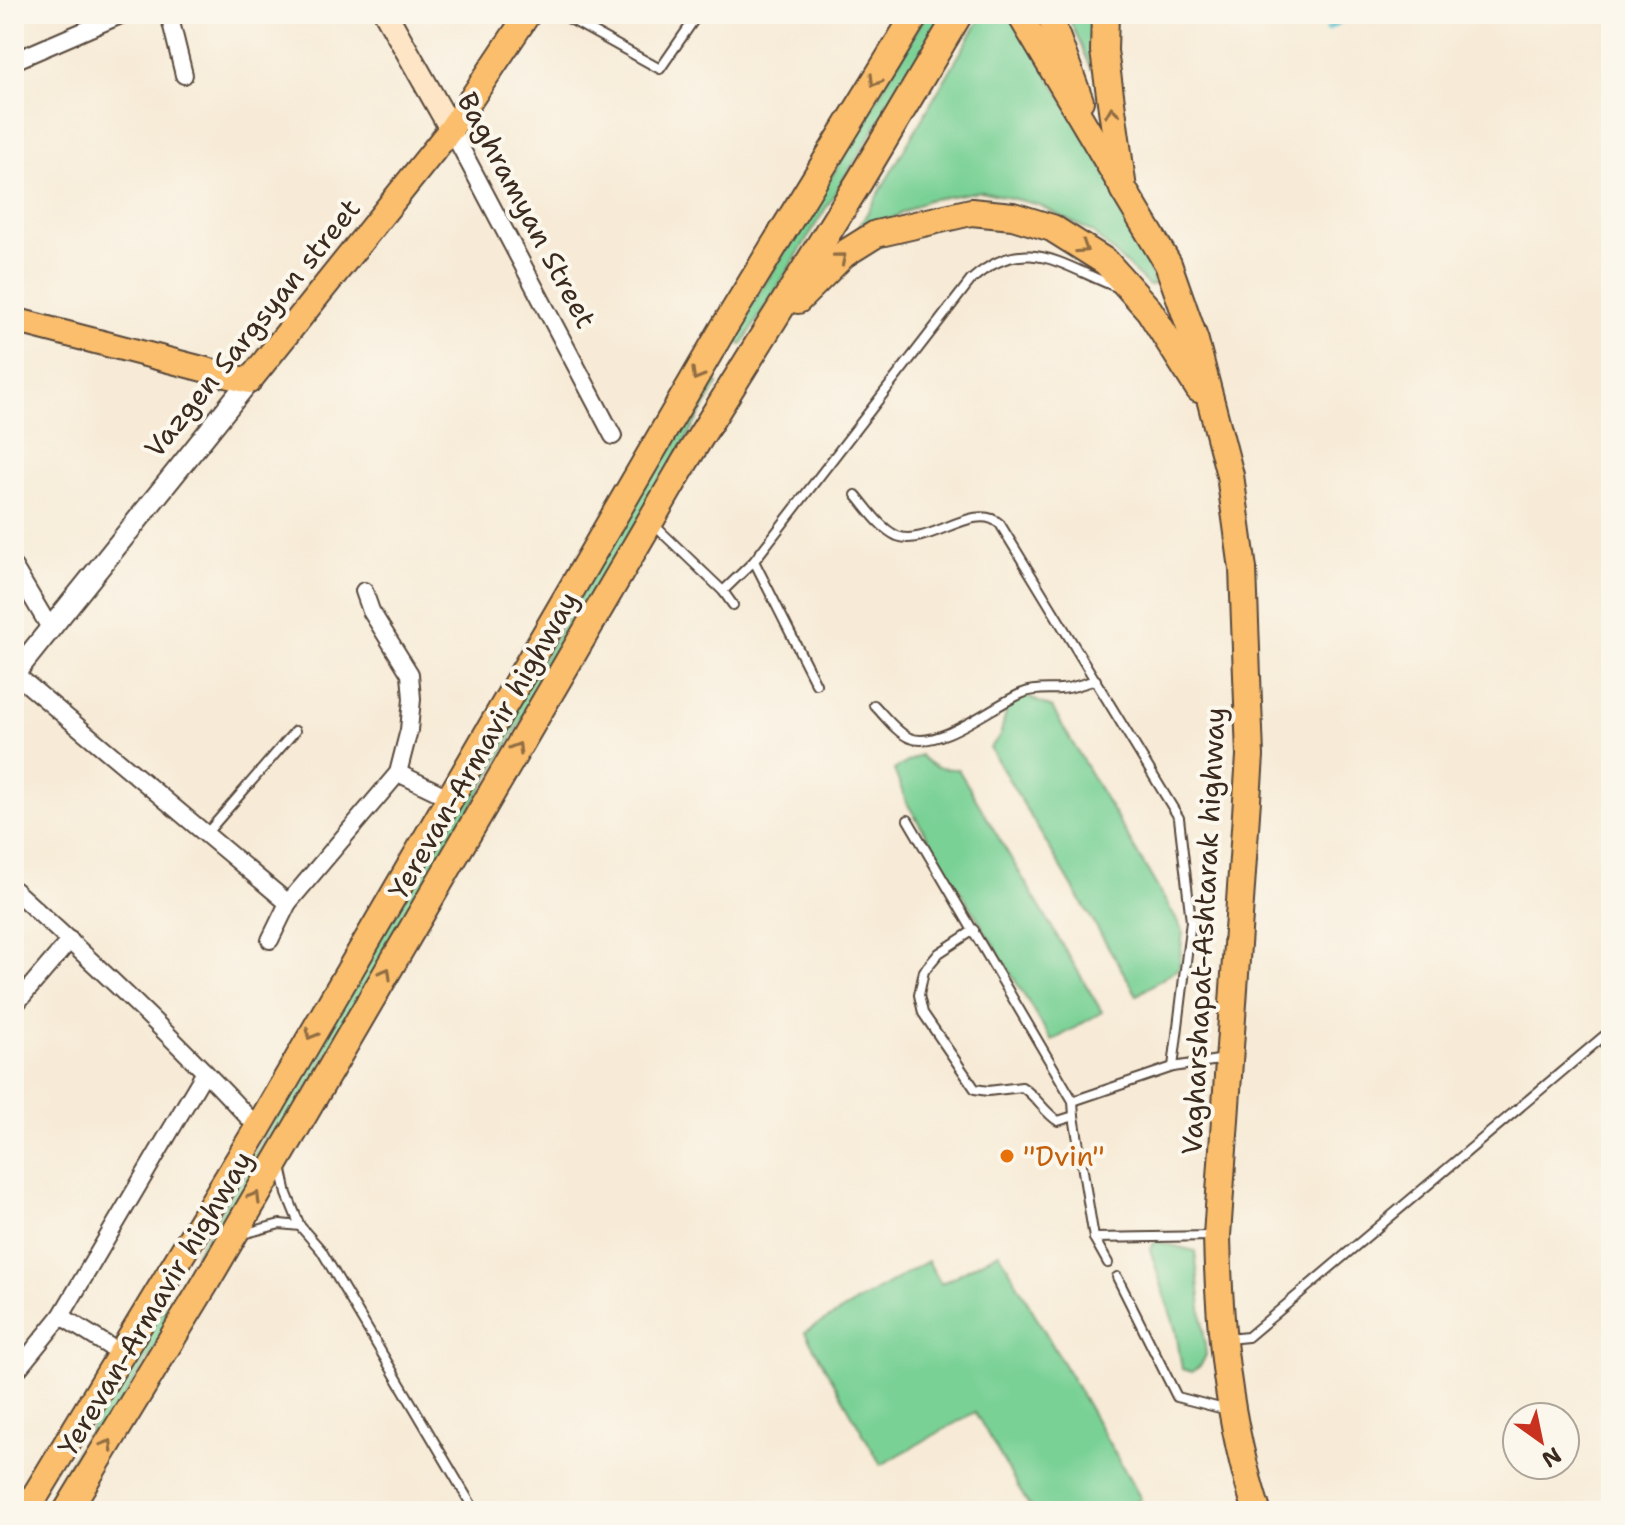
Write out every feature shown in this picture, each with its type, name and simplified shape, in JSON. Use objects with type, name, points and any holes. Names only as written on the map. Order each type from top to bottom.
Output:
[{"type":"highway","name":"Yerevan-Armavir highway","points":[[26,1511],[258,1128],[723,329],[916,14]]},
{"type":"highway","name":"Yerevan-Armavir highway","points":[[67,1511],[280,1157],[686,460],[859,182],[959,14]]},
{"type":"highway","points":[[1105,14],[1104,51],[1123,189]]},
{"type":"highway","name":"Vagharshapat-Ashtarak highway","points":[[1123,189],[1168,264],[1195,341],[1230,475],[1243,569],[1250,756],[1217,1236],[1222,1339],[1231,1410],[1244,1472],[1257,1511]]},
{"type":"highway","points":[[723,329],[724,352],[744,361],[844,254],[876,234],[971,212],[1013,216],[1052,228],[1106,262],[1149,310],[1214,412]]},
{"type":"highway","points":[[175,1266],[205,1284]]},
{"type":"main road","name":"Baghramyan Street","points":[[386,14],[451,129]]},
{"type":"main road","name":"Vazgen Sargsyan street","points":[[249,381],[451,129],[528,14]]},
{"type":"main road","name":"Vagharshapat-Ashtarak highway","points":[[1019,14],[1123,189]]},
{"type":"main road","name":"Vagharshapat-Ashtarak highway","points":[[1049,14],[1093,142]]},
{"type":"main road","points":[[14,320],[249,381]]},
{"type":"street","points":[[14,61],[123,14]]},
{"type":"street","points":[[169,14],[184,75]]},
{"type":"street","name":"Baghramyan Street","points":[[451,129],[613,436]]},
{"type":"street","name":"Vazgen Sargsyan street","points":[[14,673],[249,381]]},
{"type":"street","points":[[14,567],[50,628]]},
{"type":"street","points":[[270,940],[288,903],[398,773],[409,730],[412,699],[410,674],[371,611],[364,591]]},
{"type":"street","points":[[14,673],[288,903]]},
{"type":"street","points":[[398,773],[450,798]]},
{"type":"street","points":[[14,890],[70,940],[258,1128]]},
{"type":"street","points":[[14,1006],[70,940]]},
{"type":"street","points":[[14,1374],[61,1316],[205,1072]]},
{"type":"street","points":[[61,1316],[123,1355]]},
{"type":"lane","points":[[561,14],[660,69],[698,14]]},
{"type":"lane","points":[[723,591],[754,561],[971,280],[986,266],[1017,255],[1057,261],[1120,289],[1149,310]]},
{"type":"lane","points":[[856,495],[883,527],[899,537],[915,537],[982,516],[993,517],[1000,524],[1179,818],[1191,921],[1173,1067]]},
{"type":"lane","points":[[651,522],[723,591],[733,605]]},
{"type":"lane","points":[[754,561],[816,684]]},
{"type":"lane","points":[[874,705],[914,740],[966,726],[1023,693],[1042,689],[1063,690],[1096,680]]},
{"type":"lane","points":[[206,834],[295,731]]},
{"type":"lane","points":[[908,820],[1073,1101],[1094,1238],[1108,1263]]},
{"type":"lane","points":[[974,930],[939,953],[924,971],[919,995],[923,1013],[975,1089],[988,1091],[1022,1087],[1034,1095],[1050,1116],[1058,1121],[1074,1116]]},
{"type":"lane","points":[[1222,1339],[1248,1337],[1611,1030]]},
{"type":"lane","points":[[1073,1101],[1173,1067],[1229,1058]]},
{"type":"lane","points":[[280,1157],[287,1194],[300,1226],[321,1250],[475,1511]]},
{"type":"lane","points":[[231,1238],[280,1224],[300,1226]]},
{"type":"lane","points":[[1094,1238],[1217,1236]]},
{"type":"lane","points":[[1117,1277],[1177,1397],[1231,1410]]},
{"type":"green space","points":[[926,14],[945,14],[742,345],[731,338],[829,181]]},
{"type":"green space","points":[[983,14],[1012,14],[1136,223],[1154,284],[1149,286],[1092,232],[1039,205],[981,191],[927,200],[881,224],[859,227]]},
{"type":"green space","points":[[1067,14],[1097,14],[1097,42],[1091,68]]},
{"type":"green space","points":[[708,375],[718,384],[207,1261],[195,1254]]},
{"type":"green space","points":[[1024,695],[1052,708],[1183,931],[1179,968],[1137,995],[990,748],[1000,736],[1008,705]]},
{"type":"green space","points":[[920,755],[937,767],[958,769],[1102,1012],[1052,1041],[907,803],[894,770]]},
{"type":"green space","points":[[1155,1241],[1195,1251],[1206,1355],[1201,1365],[1192,1372],[1182,1369],[1176,1331],[1150,1249]]},
{"type":"green space","points":[[999,1252],[1141,1499],[1120,1511],[1032,1511],[975,1412],[881,1465],[805,1332],[928,1261],[941,1284]]},
{"type":"green space","points":[[175,1290],[186,1297],[55,1511],[40,1511]]},
{"type":"waterway","points":[[1328,29],[1352,14]]},
{"type":"place","name":"\"Dvin\"","points":[[1007,1156]]}]
